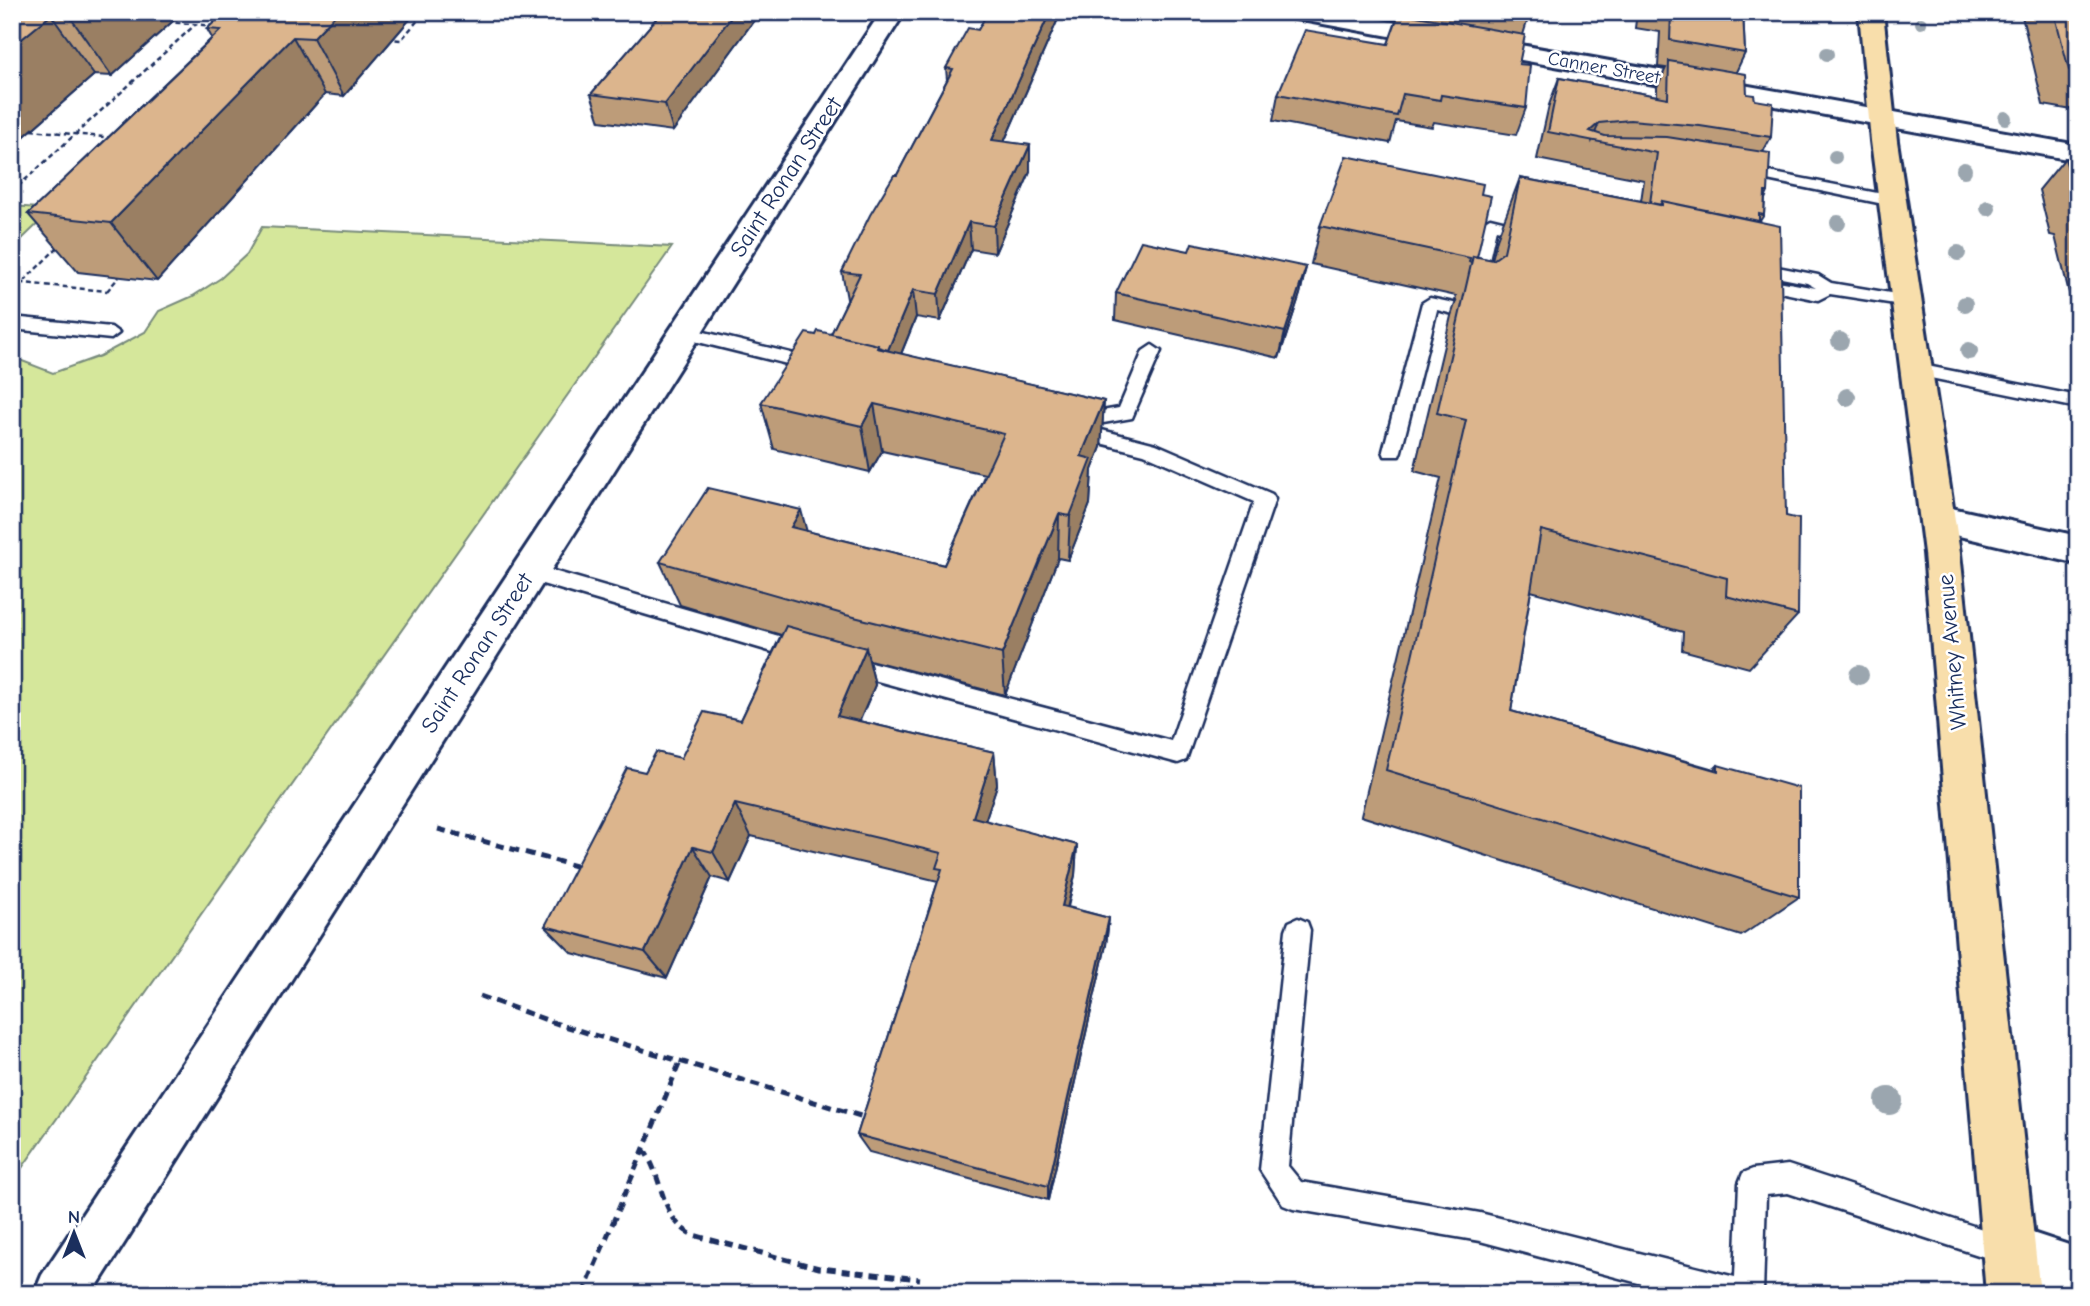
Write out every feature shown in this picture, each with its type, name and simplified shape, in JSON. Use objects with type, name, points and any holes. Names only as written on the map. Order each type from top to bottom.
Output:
[{"type":"main road","name":"Whitney Avenue","points":[[1871,12],[1881,118],[1938,518],[2011,1272]]},
{"type":"street","name":"Saint Ronan Street","points":[[61,1294],[893,12]]},
{"type":"street","name":"Canner Street","points":[[1296,12],[1356,17],[2078,153]]},
{"type":"street","points":[[1938,518],[2078,550]]},
{"type":"street","points":[[2011,1272],[2078,1274]]},
{"type":"lane","points":[[1732,169],[1893,201]]},
{"type":"lane","points":[[1392,451],[1430,303],[1470,312],[1490,223],[1544,235]]},
{"type":"lane","points":[[1735,263],[1812,279],[1827,288],[1908,301]]},
{"type":"lane","points":[[1742,279],[1818,295],[1827,288]]},
{"type":"lane","points":[[12,323],[111,333]]},
{"type":"lane","points":[[684,333],[839,372]]},
{"type":"lane","points":[[529,572],[825,659],[1178,753],[1265,499],[1149,449],[1055,426],[1126,413],[1152,351]]},
{"type":"lane","points":[[1917,370],[2078,402]]},
{"type":"lane","points":[[1298,930],[1274,1170],[1293,1195],[1480,1227],[1728,1292],[1748,1292],[1754,1183],[1788,1179],[2011,1272]]},
{"type":"path","points":[[378,38],[401,40],[425,12]]},
{"type":"path","points":[[159,21],[219,26]]},
{"type":"path","points":[[12,192],[196,24]]},
{"type":"path","points":[[31,130],[125,139]]},
{"type":"path","points":[[12,293],[69,236]]},
{"type":"path","points":[[12,282],[107,291]]},
{"type":"path","points":[[438,829],[587,869]]},
{"type":"path","points":[[480,996],[558,1024],[878,1122]]},
{"type":"path","points":[[583,1294],[680,1062]]},
{"type":"path","points":[[643,1149],[652,1158],[665,1207],[687,1234],[792,1265],[849,1275],[920,1279]]},
{"type":"green space","points":[[12,206],[53,209],[21,240],[12,240]]},
{"type":"green space","points":[[262,227],[672,247],[12,1182],[12,357],[53,373],[100,356],[145,332],[159,311],[193,296],[221,278],[247,254]]},
{"type":"building","points":[[12,12],[76,12],[70,17],[51,15],[12,47]]},
{"type":"building","points":[[225,12],[338,12],[313,38],[293,37],[111,223],[28,214],[221,30],[207,29]]},
{"type":"building","points":[[662,12],[735,12],[665,104],[591,94]]},
{"type":"building","points":[[988,12],[1050,12],[992,140],[1030,145],[994,226],[969,222],[938,294],[913,290],[888,350],[878,345],[831,334],[860,274],[842,272],[870,215],[894,175],[897,175],[953,69],[946,68],[968,28],[978,30]]},
{"type":"building","points":[[1485,12],[1530,12],[1528,20]]},
{"type":"building","points":[[1671,12],[1743,12],[1745,53],[1670,40]]},
{"type":"building","points":[[2054,12],[2078,12],[2078,72],[2069,70]]},
{"type":"building","points":[[1399,13],[1525,35],[1519,64],[1530,65],[1526,108],[1441,95],[1440,100],[1403,94],[1397,116],[1278,94],[1305,30],[1388,44]]},
{"type":"building","points":[[1669,61],[1746,74],[1747,94],[1754,95],[1755,100],[1773,103],[1771,137],[1700,126],[1630,120],[1599,123],[1590,131],[1605,136],[1667,137],[1770,153],[1768,192],[1765,192],[1764,215],[1759,214],[1759,221],[1662,201],[1660,205],[1650,203],[1657,153],[1548,132],[1559,78],[1668,98]]},
{"type":"building","points":[[1346,156],[1483,184],[1481,194],[1491,196],[1477,257],[1473,256],[1471,263],[1470,258],[1320,226]]},
{"type":"building","points":[[2065,158],[2078,160],[2078,203],[2077,203]]},
{"type":"building","points":[[1520,178],[1662,205],[1662,201],[1780,226],[1786,516],[1799,519],[1798,615],[1726,596],[1727,578],[1541,530],[1511,711],[1718,771],[1718,765],[1799,788],[1799,897],[1386,770],[1466,420],[1437,413],[1473,256],[1493,260],[1504,252]]},
{"type":"building","points":[[1141,241],[1189,251],[1192,243],[1306,267],[1285,332],[1116,293]]},
{"type":"building","points":[[818,331],[878,345],[877,348],[1104,401],[1081,456],[1092,459],[1070,516],[1059,514],[1002,654],[846,615],[660,562],[708,488],[801,510],[791,527],[944,565],[1004,434],[874,404],[862,426],[761,403],[806,333],[816,335]]},
{"type":"building","points":[[786,626],[866,648],[837,716],[994,752],[973,817],[1077,845],[1062,906],[1109,918],[1048,1186],[857,1135],[942,869],[936,868],[941,853],[735,804],[713,852],[693,847],[645,952],[545,926],[627,768],[645,772],[656,752],[681,758],[704,712],[741,720]]}]
